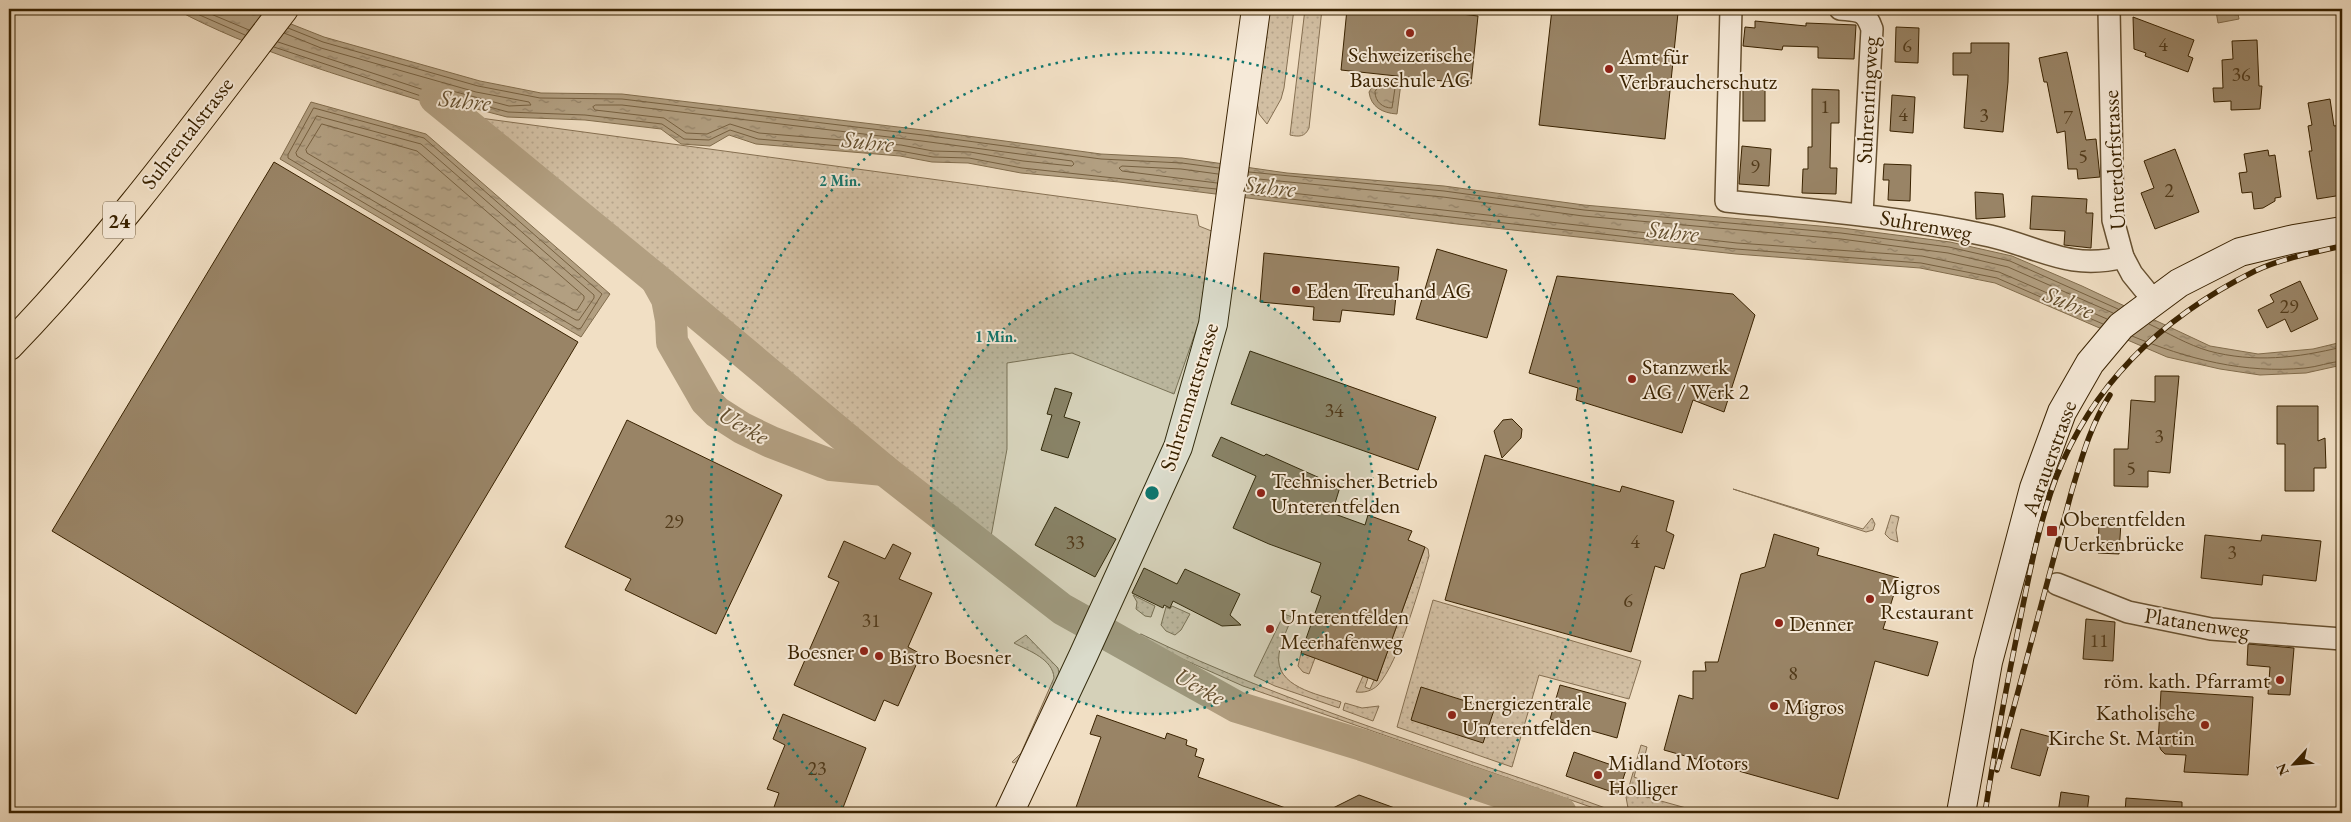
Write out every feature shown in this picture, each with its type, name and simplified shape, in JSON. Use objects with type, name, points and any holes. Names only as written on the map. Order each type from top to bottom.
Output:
[{"type":"main road","name":"Suhrentalstrasse","points":[[9,346],[61,292],[223,89],[284,9]]},
{"type":"street","name":"Suhrenmattstrasse","points":[[1009,813],[1178,447],[1213,324],[1256,9]]},
{"type":"street","name":"Suhrenweg","points":[[1731,9],[1726,201],[1862,214],[1991,236],[2064,260],[2096,262],[2123,257]]},
{"type":"street","name":"Suhrenringweg","points":[[1840,9],[1861,11],[1868,18],[1872,30],[1862,214]]},
{"type":"street","name":"Unterdorfstrasse","points":[[2109,9],[2113,220],[2123,257],[2152,303]]},
{"type":"street","name":"Aarauerstrasse","points":[[1961,813],[1988,662],[2034,488],[2062,412],[2100,350],[2122,326],[2180,283],[2240,252],[2294,239],[2342,231]]},
{"type":"street","name":"Platanenweg","points":[[2057,584],[2128,612],[2211,629],[2342,640]]},
{"type":"shaded area","points":[[1269,9],[1294,9],[1284,88],[1281,99],[1267,124],[1259,114],[1257,103]]},
{"type":"shaded area","points":[[1305,9],[1322,9],[1309,128],[1304,135],[1296,136],[1290,135]]},
{"type":"shaded area","points":[[480,118],[1197,215],[1199,226],[1214,232],[1202,313],[1174,394],[1072,353],[1007,363],[1007,449],[990,542]]},
{"type":"shaded area","points":[[1733,489],[1863,529],[1872,518],[1875,524],[1873,530],[1866,532]]},
{"type":"shaded area","points":[[1891,515],[1899,517],[1896,530],[1898,542],[1890,539],[1885,534]]},
{"type":"shaded area","points":[[1425,547],[1428,549],[1429,556],[1408,624],[1393,660],[1386,674],[1376,687],[1368,691],[1356,692],[1363,676],[1368,678],[1365,687],[1370,689],[1374,680],[1377,681]]},
{"type":"shaded area","points":[[1133,595],[1155,606],[1151,617],[1145,616],[1136,609],[1137,602]]},
{"type":"shaded area","points":[[1433,600],[1641,661],[1629,699],[1539,675],[1512,767],[1397,727]]},
{"type":"shaded area","points":[[1172,606],[1190,614],[1181,630],[1175,635],[1166,631],[1161,625],[1166,607],[1170,609]]},
{"type":"shaded area","points":[[1284,614],[1292,617],[1279,654],[1279,665],[1283,674],[1290,682],[1310,692],[1341,702],[1339,708],[1275,686],[1254,676]]},
{"type":"shaded area","points":[[1141,634],[1199,661],[1318,708],[1619,813],[1608,813],[1243,686],[1133,637]]},
{"type":"shaded area","points":[[1026,635],[1058,668],[1060,679],[1019,759],[1014,763],[1012,762],[1021,753],[1054,678],[1053,671],[1045,661],[1014,643]]},
{"type":"shaded area","points":[[1301,653],[1315,658],[1309,674],[1303,672],[1298,666]]},
{"type":"shaded area","points":[[1345,703],[1362,708],[1379,706],[1373,721],[1343,710]]},
{"type":"shaded area","points":[[1641,745],[1647,747],[1643,763],[1638,762],[1634,777],[1639,779],[1636,794],[1704,813],[1641,813],[1628,808],[1626,797]]},
{"type":"water","name":"Suhre","points":[[175,9],[253,9],[324,37],[480,81],[541,93],[622,94],[923,130],[1101,154],[1182,158],[1287,173],[1444,186],[1584,205],[1842,228],[1950,242],[2012,256],[2082,286],[2210,346],[2258,354],[2313,349],[2342,342],[2342,365],[2306,373],[2260,375],[2220,369],[2167,357],[1995,283],[1920,268],[1736,254],[1457,224],[1119,182],[1021,173],[968,163],[932,162],[900,156],[756,144],[729,135],[710,146],[681,144],[661,129],[585,120],[507,117],[435,98],[425,102],[330,72],[235,38]]},
{"type":"water","points":[[2237,9],[2239,19],[2218,23],[2216,11]]},
{"type":"water","points":[[1376,81],[1401,83],[1397,114],[1382,111],[1372,102],[1369,92]]},
{"type":"water","points":[[311,102],[426,134],[610,294],[581,337],[280,159]]},
{"type":"building","name":"Schweizerische Bauschule AG","points":[[1347,9],[1420,9],[1478,16],[1471,84],[1341,70]]},
{"type":"building","name":"Amt für Verbraucherschutz","points":[[1552,9],[1641,9],[1678,13],[1665,139],[1539,125]]},
{"type":"building","points":[[2133,17],[2194,40],[2188,56],[2193,58],[2188,72],[2145,56],[2146,53],[2134,49]]},
{"type":"building","points":[[1755,21],[1806,26],[1806,23],[1856,25],[1854,59],[1818,58],[1818,47],[1783,46],[1782,50],[1743,46],[1745,27],[1755,28]]},
{"type":"building","points":[[1896,27],[1919,28],[1918,63],[1895,62]]},
{"type":"building","points":[[2257,40],[2259,86],[2262,86],[2260,109],[2231,110],[2231,101],[2214,102],[2213,88],[2223,88],[2222,60],[2233,59],[2232,41]]},
{"type":"building","points":[[1971,43],[2009,43],[2008,82],[2003,132],[1964,128],[1968,75],[1953,75],[1953,53],[1971,53]]},
{"type":"building","points":[[2067,52],[2086,140],[2096,139],[2100,177],[2078,179],[2077,169],[2068,169],[2065,131],[2057,133],[2047,82],[2044,82],[2039,58]]},
{"type":"building","points":[[1743,80],[1765,80],[1765,121],[1743,121]]},
{"type":"building","points":[[1812,89],[1839,90],[1839,123],[1831,123],[1830,168],[1837,168],[1836,194],[1802,193],[1803,169],[1808,169],[1808,147],[1812,147]]},
{"type":"building","points":[[1892,95],[1915,97],[1913,133],[1890,131]]},
{"type":"building","points":[[2330,99],[2334,126],[2342,125],[2342,195],[2317,199],[2309,151],[2312,151],[2308,126],[2312,125],[2308,103]]},
{"type":"building","points":[[1742,146],[1771,149],[1769,186],[1739,184]]},
{"type":"building","points":[[2175,149],[2199,212],[2155,229],[2141,193],[2154,188],[2144,161]]},
{"type":"building","points":[[2268,150],[2269,156],[2275,155],[2281,197],[2275,198],[2275,201],[2263,208],[2254,209],[2252,192],[2242,193],[2239,173],[2247,172],[2244,154]]},
{"type":"building","points":[[274,162],[578,342],[356,714],[52,531]]},
{"type":"building","points":[[1884,164],[1911,165],[1910,201],[1888,200],[1889,180],[1883,180]]},
{"type":"building","points":[[1975,192],[2003,194],[2005,217],[1976,219]]},
{"type":"building","points":[[2032,196],[2087,199],[2086,213],[2093,213],[2091,248],[2064,245],[2065,231],[2030,229]]},
{"type":"building","points":[[1437,249],[1507,270],[1487,338],[1416,319]]},
{"type":"building","points":[[1264,253],[1399,267],[1394,315],[1342,310],[1340,322],[1313,320],[1314,307],[1260,302]]},
{"type":"building","points":[[1557,276],[1733,294],[1755,315],[1724,412],[1693,400],[1682,433],[1576,400],[1578,388],[1529,373]]},
{"type":"building","points":[[2300,281],[2318,319],[2291,332],[2285,319],[2267,328],[2258,310],[2274,302],[2270,295]]},
{"type":"building","points":[[1250,351],[1436,417],[1418,470],[1231,404]]},
{"type":"building","points":[[2155,376],[2179,376],[2170,473],[2148,471],[2148,487],[2114,486],[2114,449],[2128,449],[2131,400],[2155,402]]},
{"type":"building","points":[[1055,388],[1072,393],[1064,417],[1080,422],[1068,458],[1041,450],[1052,415],[1047,414]]},
{"type":"building","points":[[2277,406],[2318,406],[2318,441],[2325,438],[2326,468],[2314,468],[2314,491],[2285,491],[2285,444],[2277,444]]},
{"type":"building","points":[[1512,419],[1522,429],[1521,438],[1502,458],[1494,431],[1503,420]]},
{"type":"building","points":[[627,420],[782,495],[716,634],[625,590],[631,579],[565,547]]},
{"type":"building","points":[[1221,437],[1264,456],[1266,454],[1340,487],[1332,513],[1365,525],[1368,515],[1412,531],[1408,540],[1425,547],[1377,681],[1301,653],[1321,596],[1311,592],[1321,563],[1269,544],[1233,528],[1256,476],[1212,456]]},
{"type":"building","points":[[1485,455],[1620,492],[1622,486],[1674,501],[1666,531],[1674,535],[1664,569],[1655,566],[1631,652],[1445,600]]},
{"type":"building","points":[[1055,507],[1116,539],[1095,577],[1035,545]]},
{"type":"building","points":[[2099,521],[2121,522],[2119,554],[2098,553]]},
{"type":"building","points":[[1774,534],[1819,548],[1817,555],[1899,578],[1883,629],[1938,642],[1928,676],[1875,661],[1838,799],[1664,750],[1679,695],[1693,699],[1693,671],[1706,671],[1705,662],[1718,662],[1741,574],[1765,567]]},
{"type":"building","points":[[2205,535],[2261,541],[2262,535],[2321,541],[2316,581],[2263,575],[2262,585],[2201,578]]},
{"type":"building","points":[[844,541],[885,559],[893,544],[911,553],[899,579],[932,593],[908,647],[921,654],[898,706],[884,700],[875,721],[794,685],[839,582],[828,577]]},
{"type":"building","points":[[1144,568],[1177,584],[1185,569],[1240,594],[1230,615],[1241,625],[1222,626],[1173,601],[1170,608],[1164,605],[1163,608],[1132,593]]},
{"type":"building","points":[[2086,619],[2115,622],[2113,661],[2083,659]]},
{"type":"building","name":"röm. kath. Pfarramt","points":[[2248,644],[2294,648],[2290,695],[2268,694],[2270,667],[2247,665]]},
{"type":"building","points":[[1560,685],[1626,703],[1617,738],[1550,719]]},
{"type":"building","name":"Energiezentrale Unterentfelden","points":[[1421,687],[1494,710],[1483,743],[1411,720]]},
{"type":"building","name":"Katholische Kirche St. Martin","points":[[2161,691],[2253,697],[2248,775],[2184,772],[2186,755],[2165,754],[2158,743]]},
{"type":"building","points":[[783,714],[866,748],[841,813],[772,813],[779,793],[767,789],[785,745],[773,739]]},
{"type":"building","points":[[1097,715],[1165,739],[1167,733],[1187,740],[1186,745],[1197,749],[1195,756],[1204,759],[1198,777],[1294,811],[1293,813],[1074,813],[1101,737],[1090,734]]},
{"type":"building","points":[[2021,729],[2051,737],[2040,776],[2011,768]]},
{"type":"building","points":[[1574,752],[1626,770],[1618,794],[1566,776]]},
{"type":"building","points":[[2061,792],[2089,796],[2087,813],[2058,813]]},
{"type":"building","points":[[1359,795],[1403,811],[1403,813],[1323,813]]},
{"type":"building","points":[[2126,798],[2182,802],[2182,813],[2125,813]]},
{"type":"waterway","name":"Uerke","points":[[435,98],[656,279],[884,470],[1062,609],[1237,707],[1362,745],[1561,813]]},
{"type":"waterway","name":"Uerke","points":[[657,281],[667,299],[671,320],[672,342],[706,401],[717,412],[742,428],[771,442],[831,465],[884,470]]},
{"type":"railway","points":[[1985,813],[2008,679],[2038,536],[2056,478],[2071,443],[2090,411],[2111,382],[2135,355],[2191,309],[2255,271],[2298,256],[2342,246]]},
{"type":"railway","points":[[1997,770],[2083,453],[2092,429],[2110,395]]},
{"type":"place","name":"Schweizerische Bauschule AG","points":[[1410,33]]},
{"type":"place","name":"Amt für Verbraucherschutz","points":[[1609,69]]},
{"type":"place","name":"Eden Treuhand AG","points":[[1296,290]]},
{"type":"place","name":"Stanzwerk AG / Werk 2","points":[[1632,379]]},
{"type":"place","name":"Technischer Betrieb Unterentfelden","points":[[1261,493]]},
{"type":"place","name":"Oberentfelden Uerkenbrücke","points":[[2052,531]]},
{"type":"place","name":"Migros Restaurant","points":[[1870,599]]},
{"type":"place","name":"Denner","points":[[1779,623]]},
{"type":"place","name":"Unterentfelden Meerhafenweg","points":[[1270,629]]},
{"type":"place","name":"Boesner","points":[[864,651]]},
{"type":"place","name":"Bistro Boesner","points":[[879,656]]},
{"type":"place","name":"röm. kath. Pfarramt","points":[[2280,680]]},
{"type":"place","name":"Migros","points":[[1774,706]]},
{"type":"place","name":"Energiezentrale Unterentfelden","points":[[1452,715]]},
{"type":"place","name":"Katholische Kirche St. Martin","points":[[2205,725]]},
{"type":"place","name":"Midland Motors Holliger","points":[[1598,775]]}]
